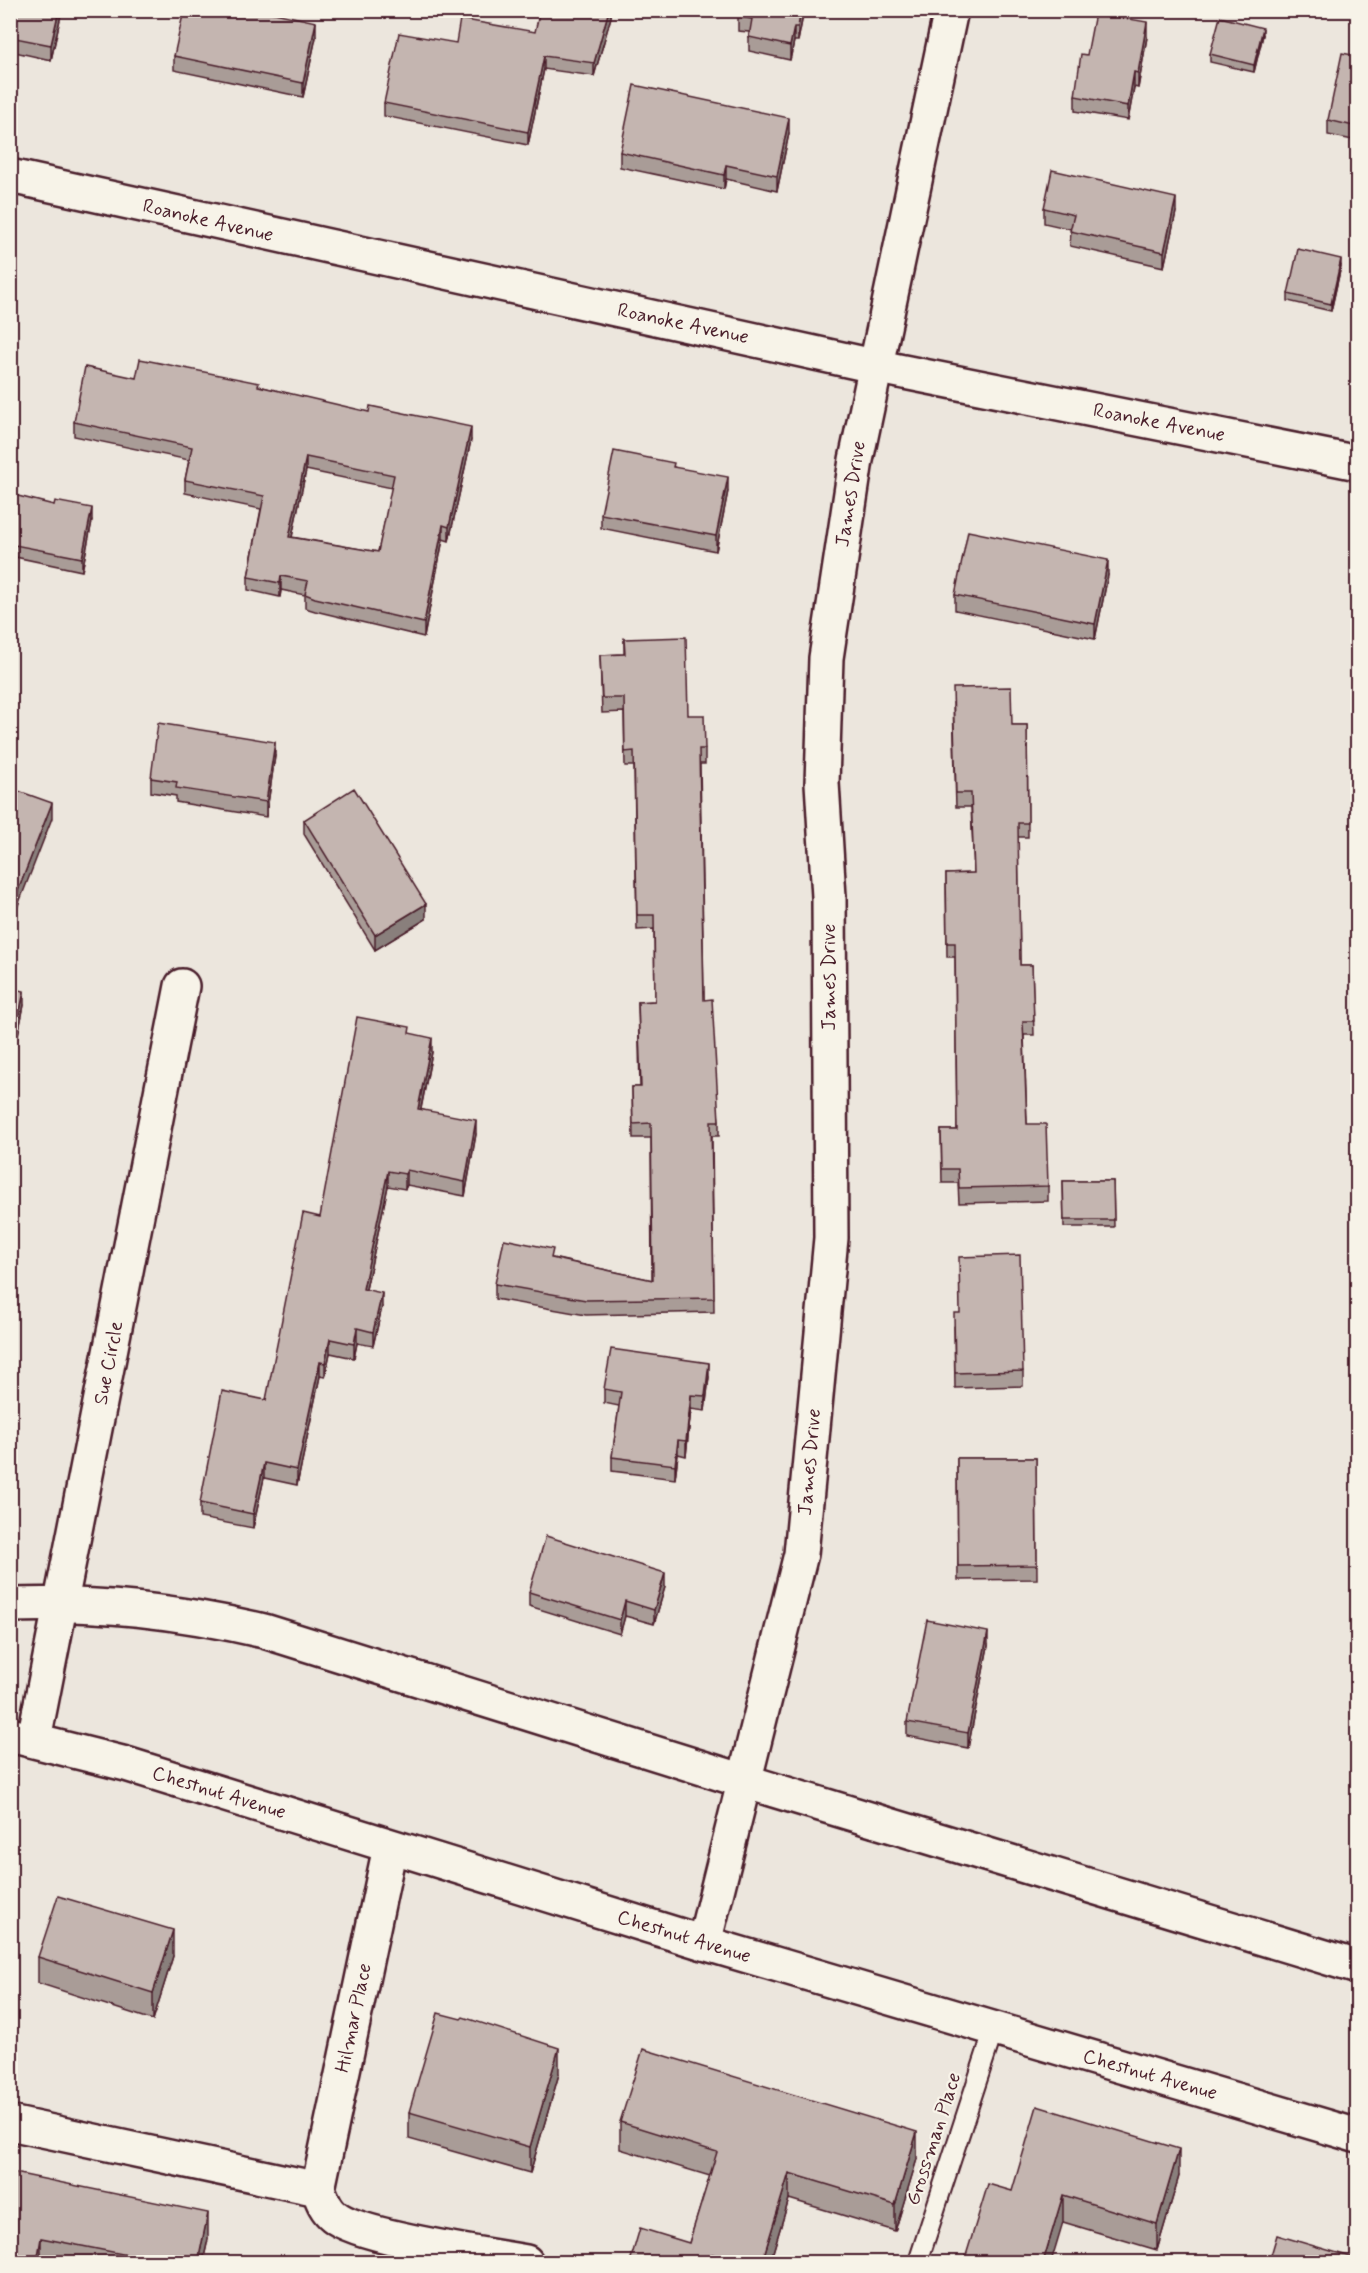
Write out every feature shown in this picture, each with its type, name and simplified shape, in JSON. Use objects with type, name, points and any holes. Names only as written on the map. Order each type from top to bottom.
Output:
[{"type":"street","name":"James Drive","points":[[704,1943],[801,1554],[831,1238],[829,897],[822,783],[826,658],[856,460],[874,366],[951,10]]},
{"type":"street","name":"Roanoke Avenue","points":[[10,176],[874,366],[1358,463]]},
{"type":"street","name":"Sue Circle","points":[[22,1737],[62,1604],[182,986]]},
{"type":"street","points":[[10,1605],[114,1606],[198,1615],[264,1631],[744,1781],[1358,1966]]},
{"type":"street","name":"Chestnut Avenue","points":[[22,1737],[193,1784],[704,1943],[1358,2136]]},
{"type":"street","name":"Hilmar Place","points":[[318,2189],[390,1847]]},
{"type":"street","points":[[10,2123],[318,2189],[324,2205],[334,2216],[354,2228],[526,2262]]},
{"type":"lane","name":"Grossman Place","points":[[918,2262],[994,2029]]},
{"type":"building","points":[[10,10],[59,10],[51,45],[10,37]]},
{"type":"building","points":[[184,10],[261,10],[316,22],[303,83],[174,56]]},
{"type":"building","points":[[540,10],[609,10],[594,63],[544,56],[528,132],[384,103],[399,33],[456,43],[460,19],[535,32]]},
{"type":"building","points":[[740,10],[801,10],[798,27],[794,27],[790,46],[749,37],[752,19],[738,17]]},
{"type":"building","points":[[1095,13],[1147,22],[1138,73],[1134,72],[1128,106],[1075,96],[1081,54],[1087,55]]},
{"type":"building","points":[[1220,17],[1263,28],[1254,65],[1210,54]]},
{"type":"building","points":[[1342,53],[1358,56],[1358,127],[1328,120]]},
{"type":"building","points":[[634,85],[789,118],[777,176],[726,165],[724,175],[620,152]]},
{"type":"building","points":[[1052,170],[1176,198],[1164,252],[1070,231],[1074,215],[1044,208]]},
{"type":"building","points":[[1298,249],[1341,259],[1331,304],[1288,294]]},
{"type":"building","points":[[140,359],[259,383],[258,386],[369,412],[370,406],[471,427],[449,527],[443,525],[424,623],[315,598],[305,594],[308,581],[281,576],[280,583],[248,577],[264,496],[185,480],[192,447],[74,422],[85,367],[136,378]],"holes":[[[306,457],[394,475],[378,552],[289,537]]]},
{"type":"building","points":[[614,451],[674,463],[673,467],[728,477],[716,536],[601,514]]},
{"type":"building","points":[[10,494],[54,505],[55,501],[92,508],[82,558],[15,545],[10,564]]},
{"type":"building","points":[[968,531],[1108,560],[1095,624],[955,595]]},
{"type":"building","points":[[686,637],[688,715],[704,715],[705,749],[699,749],[704,1000],[712,999],[719,1121],[711,1121],[714,1298],[586,1300],[495,1284],[504,1239],[553,1249],[551,1258],[653,1280],[651,1123],[633,1124],[632,1087],[641,1087],[638,1002],[655,1001],[654,915],[637,915],[634,751],[625,752],[624,698],[602,698],[600,655],[625,654],[624,639]]},
{"type":"building","points":[[1011,687],[1012,725],[1027,725],[1028,823],[1018,823],[1020,965],[1032,965],[1034,1021],[1023,1021],[1027,1124],[1046,1124],[1048,1186],[959,1188],[958,1169],[942,1169],[941,1130],[957,1130],[955,943],[947,943],[946,874],[974,873],[971,793],[956,793],[953,688]]},
{"type":"building","points":[[158,723],[275,742],[266,802],[176,788],[177,782],[151,778]]},
{"type":"building","points":[[10,788],[52,803],[10,911]]},
{"type":"building","points":[[354,788],[426,904],[375,935],[304,820]]},
{"type":"building","points":[[10,988],[24,991],[12,1050],[10,1050]]},
{"type":"building","points":[[357,1017],[410,1027],[409,1033],[432,1038],[418,1109],[476,1120],[465,1182],[407,1170],[405,1174],[388,1171],[363,1289],[382,1293],[373,1332],[357,1328],[354,1344],[330,1339],[325,1363],[320,1362],[297,1470],[264,1463],[253,1514],[200,1503],[222,1391],[266,1400],[303,1213],[320,1217]]},
{"type":"building","points":[[1063,1181],[1113,1181],[1114,1220],[1064,1220]]},
{"type":"building","points":[[1020,1255],[1023,1371],[955,1373],[954,1313],[960,1313],[959,1257]]},
{"type":"building","points":[[611,1349],[709,1363],[705,1396],[691,1395],[686,1441],[678,1440],[675,1465],[612,1457],[621,1392],[604,1389]]},
{"type":"building","points":[[957,1458],[1036,1458],[1037,1565],[958,1566]]},
{"type":"building","points":[[546,1536],[665,1573],[654,1610],[625,1601],[620,1620],[529,1592]]},
{"type":"building","points":[[927,1620],[988,1632],[968,1733],[907,1722]]},
{"type":"building","points":[[58,1896],[173,1930],[153,1993],[38,1957]]},
{"type":"building","points":[[438,2013],[461,2019],[463,2017],[559,2048],[530,2147],[409,2112]]},
{"type":"building","points":[[643,2049],[917,2132],[895,2205],[789,2173],[762,2262],[739,2262],[712,2254],[709,2262],[630,2262],[640,2228],[689,2243],[717,2152],[620,2122]]},
{"type":"building","points":[[1037,2106],[1179,2149],[1157,2224],[1063,2195],[1043,2262],[964,2262],[988,2184],[1012,2191]]},
{"type":"building","points":[[10,2172],[208,2213],[198,2262],[131,2262],[133,2256],[41,2238],[37,2262],[10,2262]]},
{"type":"building","points":[[1277,2235],[1358,2259],[1358,2262],[1269,2262]]}]
